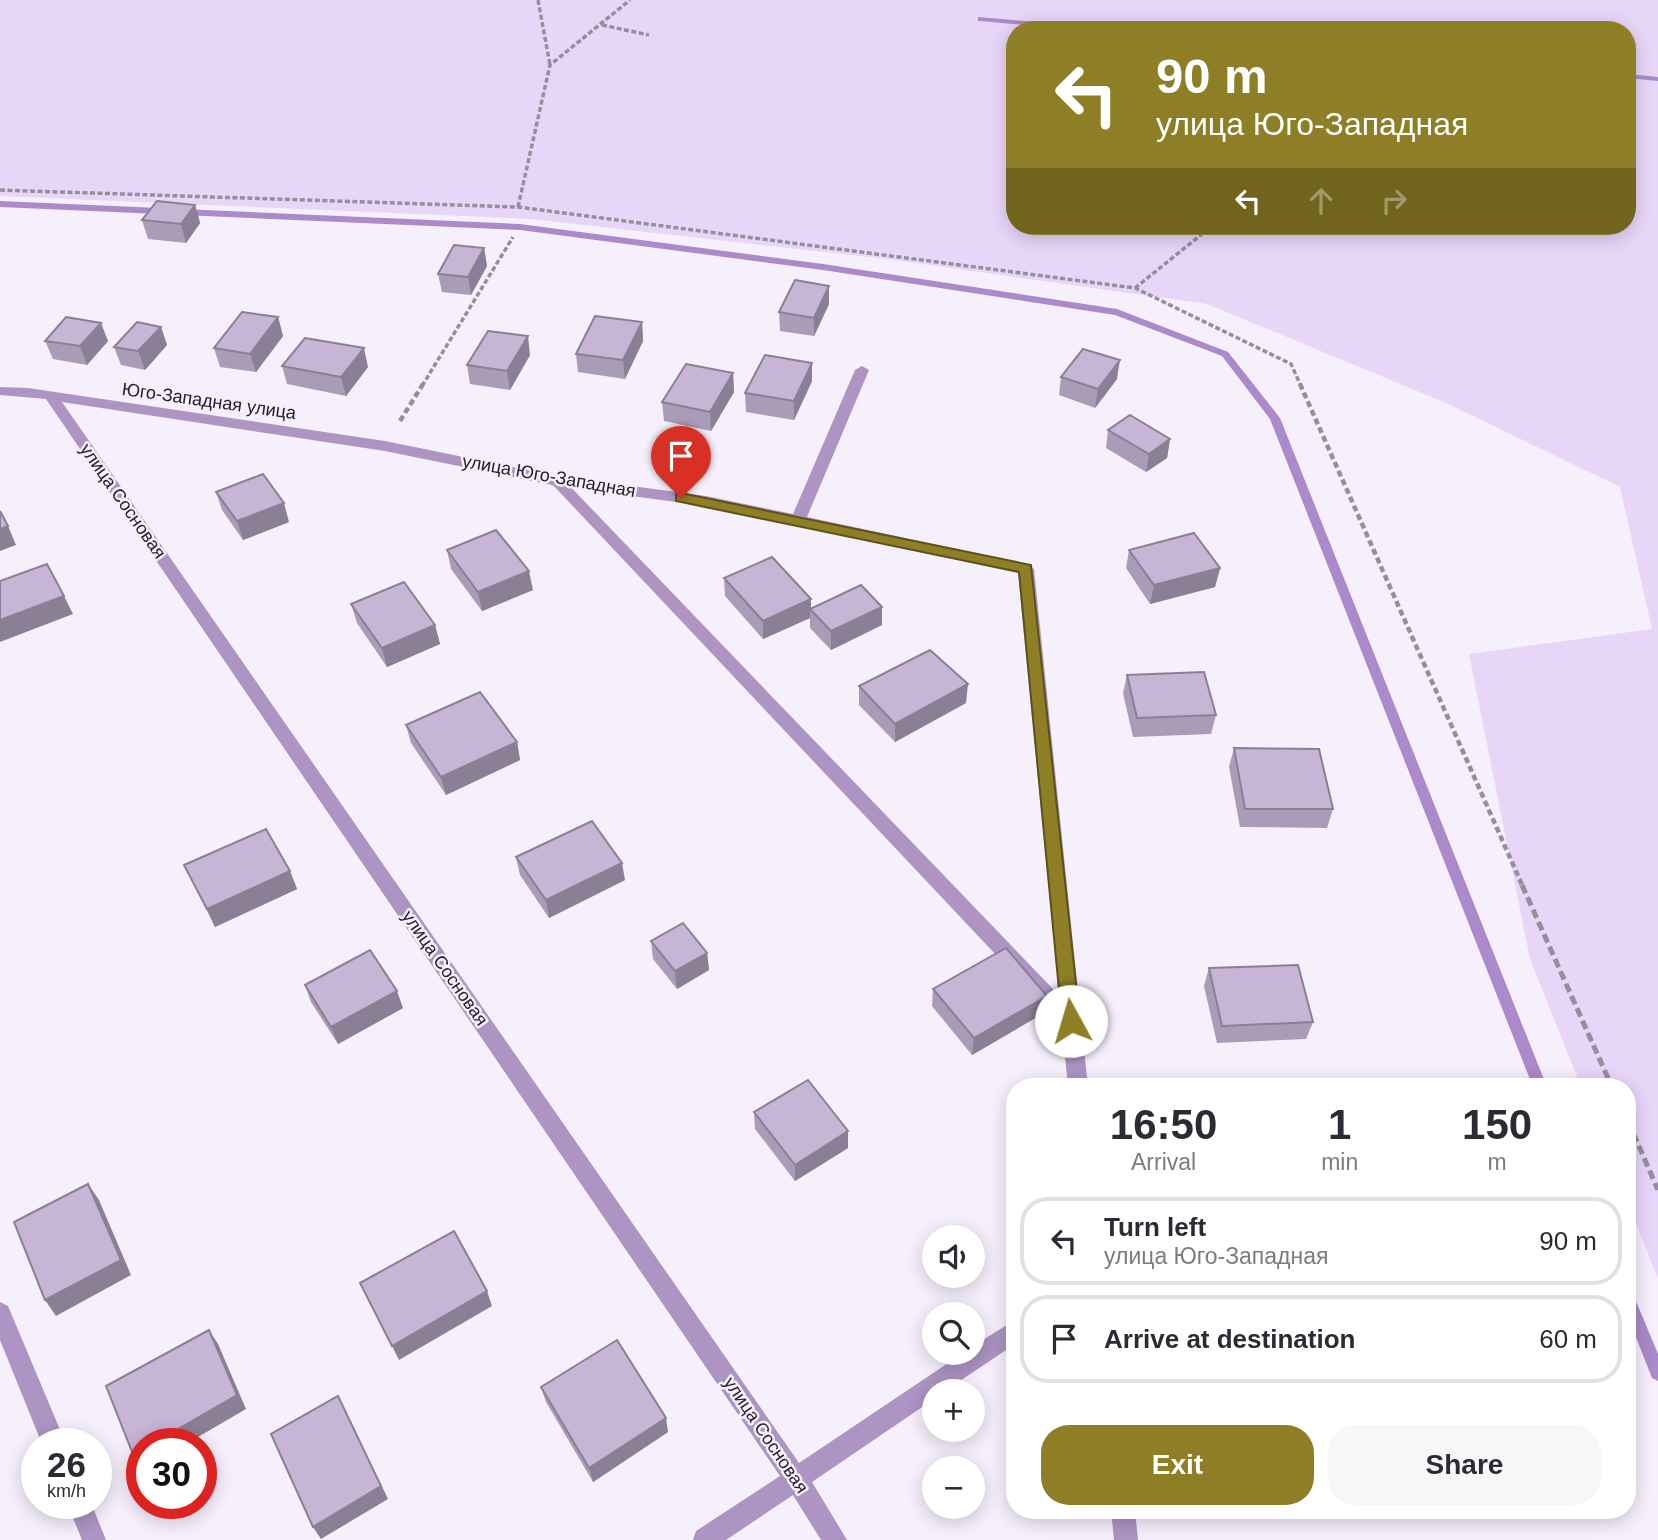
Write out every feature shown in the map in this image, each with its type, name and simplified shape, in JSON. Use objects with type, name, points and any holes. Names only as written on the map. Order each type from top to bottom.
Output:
[{"type":"street","points":[[798,521],[862,370]]},
{"type":"street","points":[[0,391],[28,392]]},
{"type":"street","name":"Юго-Западная улица","points":[[28,392],[385,446]]},
{"type":"street","points":[[0,402],[28,392]]},
{"type":"street","name":"улица Сосновая","points":[[52,397],[795,1477],[835,1540]]},
{"type":"street","name":"улица Юго-Западная","points":[[385,446],[558,481],[706,501],[1026,569],[1077,1078]]},
{"type":"street","points":[[558,481],[1071,1021]]},
{"type":"street","points":[[0,1313],[47,1428]]},
{"type":"street","points":[[705,1540],[1006,1337]]},
{"type":"street","points":[[85,1519],[94,1540]]},
{"type":"street","points":[[1124,1519],[1126,1540]]},
{"type":"path","points":[[518,207],[550,65],[538,0]]},
{"type":"path","points":[[550,65],[630,0]]},
{"type":"path","points":[[601,25],[649,35]]},
{"type":"path","points":[[0,190],[518,207],[1135,288],[1291,364],[1608,1078]]},
{"type":"path","points":[[1135,288],[1201,235]]},
{"type":"path","points":[[385,446],[513,237]]},
{"type":"path","points":[[1636,1139],[1658,1190]]},
{"type":"shaded area","points":[[0,0],[1658,0],[1658,1279],[1636,1223],[1636,1078],[1577,1078],[1530,959],[1469,654],[1652,629],[1620,487],[1446,403],[1207,304],[887,259],[531,219],[0,196]]},
{"type":"building","points":[[157,201],[195,205],[181,224],[142,220]]},
{"type":"building","points":[[454,245],[484,248],[468,277],[438,274]]},
{"type":"building","points":[[795,280],[829,286],[814,318],[779,312]]},
{"type":"building","points":[[242,312],[278,317],[250,354],[214,348]]},
{"type":"building","points":[[595,316],[642,322],[623,360],[576,354]]},
{"type":"building","points":[[66,317],[101,323],[80,346],[45,341]]},
{"type":"building","points":[[137,322],[161,327],[138,351],[114,347]]},
{"type":"building","points":[[488,331],[528,336],[507,371],[467,365]]},
{"type":"building","points":[[305,338],[364,348],[341,377],[282,366]]},
{"type":"building","points":[[1083,349],[1120,360],[1098,389],[1061,377]]},
{"type":"building","points":[[765,355],[812,363],[794,401],[745,393]]},
{"type":"building","points":[[686,364],[733,373],[710,412],[662,402]]},
{"type":"building","points":[[1130,415],[1170,439],[1149,454],[1108,430]]},
{"type":"building","points":[[263,474],[284,503],[237,521],[216,492]]},
{"type":"building","points":[[0,511],[8,526],[0,529]]},
{"type":"building","points":[[496,530],[529,571],[478,592],[447,550]]},
{"type":"building","points":[[1194,533],[1220,568],[1154,585],[1129,550]]},
{"type":"building","points":[[772,557],[811,599],[763,621],[724,578]]},
{"type":"building","points":[[47,564],[64,596],[0,620],[0,581]]},
{"type":"building","points":[[404,582],[435,625],[382,648],[351,604]]},
{"type":"building","points":[[861,585],[882,607],[831,631],[810,609]]},
{"type":"building","points":[[930,650],[968,684],[895,724],[859,686]]},
{"type":"building","points":[[1204,672],[1216,715],[1137,718],[1127,675]]},
{"type":"building","points":[[480,692],[517,742],[441,777],[406,725]]},
{"type":"building","points":[[1234,748],[1319,749],[1333,809],[1245,809]]},
{"type":"building","points":[[592,821],[622,863],[546,900],[516,857]]},
{"type":"building","points":[[266,829],[290,871],[207,909],[184,865]]},
{"type":"building","points":[[683,923],[707,953],[675,971],[651,941]]},
{"type":"building","points":[[1006,948],[1047,996],[974,1038],[933,989]]},
{"type":"building","points":[[370,950],[397,991],[331,1027],[305,985]]},
{"type":"building","points":[[1298,965],[1313,1022],[1222,1026],[1209,968]]},
{"type":"building","points":[[808,1080],[848,1131],[795,1165],[754,1112]]},
{"type":"building","points":[[88,1184],[121,1260],[45,1300],[14,1222]]},
{"type":"building","points":[[454,1231],[487,1291],[392,1346],[360,1283]]},
{"type":"building","points":[[209,1330],[237,1395],[180,1428],[126,1428],[126,1436],[106,1386]]},
{"type":"building","points":[[617,1340],[666,1418],[589,1468],[541,1387]]},
{"type":"building","points":[[338,1396],[381,1486],[313,1527],[271,1434]]},
{"type":"waterway","points":[[981,19],[1006,21]]},
{"type":"waterway","points":[[1636,77],[1658,79]]},
{"type":"waterway","points":[[0,204],[520,227],[823,267],[1117,312],[1225,354],[1275,418],[1536,1078]]},
{"type":"waterway","points":[[1636,1319],[1658,1373]]},
{"type":"route","points":[[681,498],[706,501],[1026,569],[1071,1021]]}]
